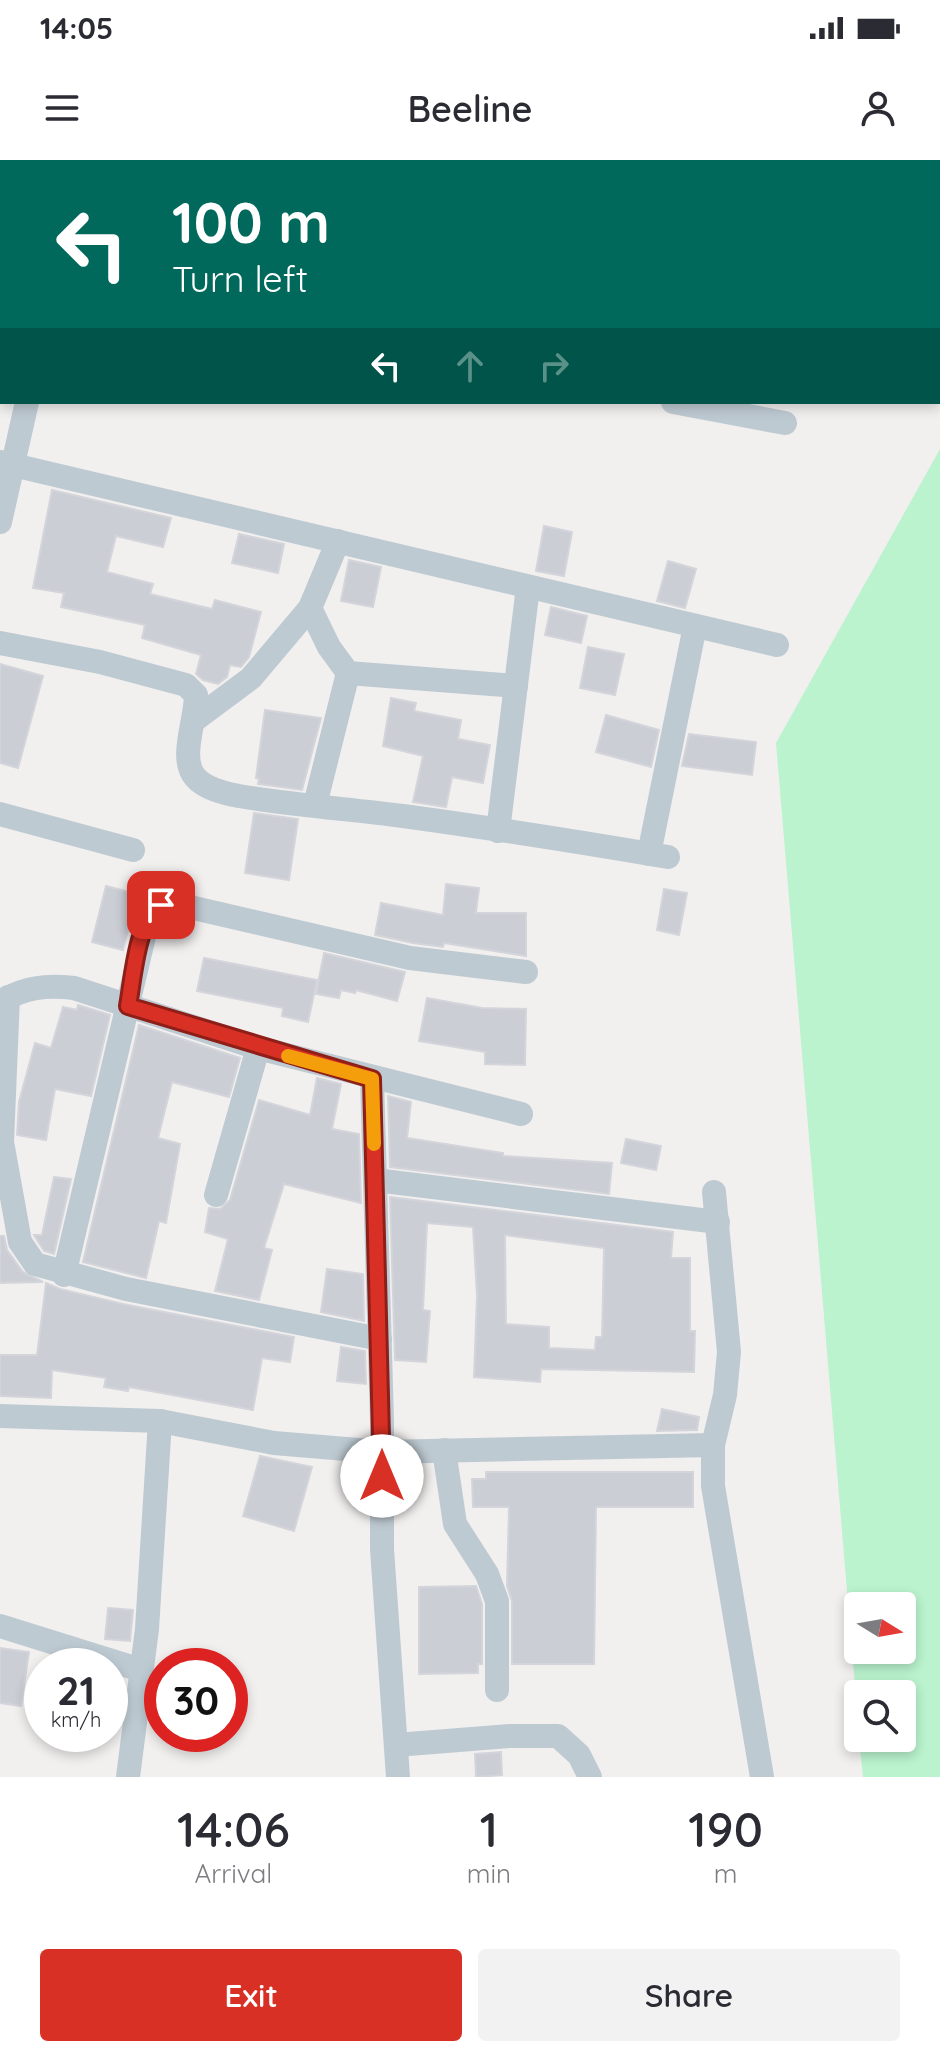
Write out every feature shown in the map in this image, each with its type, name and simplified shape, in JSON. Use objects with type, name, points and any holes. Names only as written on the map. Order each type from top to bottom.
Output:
[{"type":"street","points":[[0,522],[7,462],[26,404]]},
{"type":"street","points":[[684,404],[785,423]]},
{"type":"street","points":[[7,462],[777,645]]},
{"type":"street","points":[[196,719],[251,678],[310,608],[338,541]]},
{"type":"street","points":[[498,831],[528,587]]},
{"type":"street","points":[[310,608],[329,647],[348,673],[516,686]]},
{"type":"street","points":[[0,643],[100,662],[186,685],[196,695],[196,719],[187,743],[188,761],[194,777],[208,787],[237,795],[658,855],[695,626]]},
{"type":"street","points":[[315,805],[348,673]]},
{"type":"street","points":[[0,814],[133,850]]},
{"type":"street","points":[[64,1275],[150,911],[161,905],[181,905],[410,958],[526,972]]},
{"type":"street","points":[[380,1339],[64,1275],[35,1264],[20,1242],[2,1142],[4,1000],[27,988],[48,985],[74,988],[258,1048],[521,1114]]},
{"type":"street","points":[[216,1195],[258,1048]]},
{"type":"street","points":[[372,1079],[380,1339],[382,1549],[398,1777]]},
{"type":"street","points":[[375,1180],[718,1222]]},
{"type":"street","points":[[714,1192],[729,1352],[725,1395],[713,1445],[713,1486],[762,1777]]},
{"type":"street","points":[[0,1416],[160,1421],[274,1443],[382,1452],[713,1445]]},
{"type":"street","points":[[128,1777],[141,1670],[160,1421]]},
{"type":"street","points":[[444,1450],[455,1524],[487,1574],[497,1601],[497,1690]]},
{"type":"street","points":[[0,1626],[141,1670]]},
{"type":"street","points":[[396,1745],[510,1736],[558,1736],[579,1755],[590,1777]]},
{"type":"green space","points":[[940,449],[940,1777],[863,1777],[860,1752],[916,1752],[916,1680],[854,1680],[853,1664],[916,1664],[916,1592],[847,1592],[776,743]]},
{"type":"building","points":[[52,490],[171,518],[163,547],[116,536],[107,572],[153,584],[150,594],[212,609],[215,600],[261,612],[249,657],[241,667],[230,665],[227,677],[218,684],[203,680],[196,674],[201,655],[142,638],[145,625],[61,607],[64,593],[33,588]]},
{"type":"building","points":[[544,526],[572,532],[564,576],[536,571]]},
{"type":"building","points":[[239,534],[284,544],[278,573],[232,563]]},
{"type":"building","points":[[349,560],[381,567],[373,607],[341,601]]},
{"type":"building","points":[[668,561],[696,569],[685,608],[657,601]]},
{"type":"building","points":[[551,607],[587,616],[581,643],[545,635]]},
{"type":"building","points":[[588,647],[624,654],[615,695],[580,688]]},
{"type":"building","points":[[0,664],[43,676],[18,768],[0,763]]},
{"type":"building","points":[[391,698],[416,703],[414,711],[461,720],[458,739],[490,745],[483,783],[452,777],[446,807],[413,802],[423,756],[383,746]]},
{"type":"building","points":[[265,710],[321,718],[302,790],[258,784],[259,779],[256,778]]},
{"type":"building","points":[[606,715],[659,730],[651,767],[596,752]]},
{"type":"building","points":[[689,734],[756,742],[752,775],[682,766]]},
{"type":"building","points":[[254,813],[298,819],[289,880],[245,873]]},
{"type":"building","points":[[446,884],[479,888],[476,913],[526,913],[526,956],[444,943],[443,947],[413,943],[375,935],[381,903],[443,915]]},
{"type":"building","points":[[106,886],[137,894],[123,950],[92,942]]},
{"type":"building","points":[[664,889],[687,893],[679,935],[657,930]]},
{"type":"building","points":[[324,953],[405,972],[397,1001],[356,990],[355,993],[341,990],[339,998],[316,994]]},
{"type":"building","points":[[204,958],[317,980],[308,1022],[282,1016],[283,1008],[197,991]]},
{"type":"building","points":[[427,998],[482,1008],[526,1009],[525,1065],[485,1064],[485,1052],[419,1041]]},
{"type":"building","points":[[78,1005],[110,1015],[91,1096],[55,1089],[46,1140],[17,1135],[19,1102],[35,1043],[51,1048],[63,1007],[77,1010]]},
{"type":"building","points":[[139,1025],[240,1058],[229,1097],[172,1082],[158,1138],[180,1144],[166,1223],[159,1221],[146,1278],[83,1262]]},
{"type":"building","points":[[317,1078],[341,1084],[332,1129],[359,1134],[361,1203],[284,1184],[264,1248],[272,1250],[259,1300],[215,1291],[228,1239],[205,1232],[209,1208],[220,1209],[230,1200],[259,1100],[310,1115]]},
{"type":"building","points":[[388,1096],[411,1102],[407,1138],[503,1153],[503,1156],[612,1163],[609,1194],[390,1167]]},
{"type":"building","points":[[626,1139],[661,1146],[656,1170],[621,1163]]},
{"type":"building","points":[[54,1177],[71,1179],[54,1254],[44,1251],[34,1235],[42,1235]]},
{"type":"building","points":[[390,1197],[673,1232],[671,1258],[690,1258],[690,1331],[695,1331],[694,1372],[541,1369],[540,1382],[474,1377],[477,1296],[473,1227],[427,1223],[423,1310],[430,1311],[426,1362],[395,1360]],"holes":[[[505,1235],[604,1248],[602,1337],[596,1337],[595,1350],[549,1348],[549,1327],[506,1324]]]},
{"type":"building","points":[[0,1236],[4,1236],[7,1250],[23,1272],[43,1282],[0,1283]]},
{"type":"building","points":[[327,1269],[363,1274],[364,1321],[321,1312]]},
{"type":"building","points":[[46,1283],[123,1304],[294,1337],[290,1362],[262,1358],[253,1410],[129,1387],[128,1391],[104,1387],[106,1378],[52,1370],[51,1398],[0,1396],[0,1355],[37,1355]]},
{"type":"building","points":[[341,1347],[365,1351],[366,1384],[337,1381]]},
{"type":"building","points":[[662,1409],[699,1417],[697,1430],[657,1431]]},
{"type":"building","points":[[260,1456],[312,1467],[294,1531],[243,1516]]},
{"type":"building","points":[[486,1472],[693,1472],[693,1507],[596,1507],[594,1664],[512,1664],[512,1601],[507,1586],[509,1507],[473,1507],[472,1479],[486,1479]]},
{"type":"building","points":[[476,1586],[482,1604],[482,1664],[478,1664],[478,1673],[419,1674],[419,1587]]},
{"type":"building","points":[[108,1608],[133,1610],[130,1641],[105,1639]]},
{"type":"building","points":[[0,1648],[24,1651],[21,1706],[0,1703]]},
{"type":"building","points":[[501,1752],[502,1775],[476,1777],[475,1754]]},
{"type":"slow traffic","points":[[288,1056],[372,1079],[374,1144]]},
{"type":"route","points":[[161,905],[150,911],[144,926],[128,1006],[258,1048],[372,1079],[382,1476]]}]
